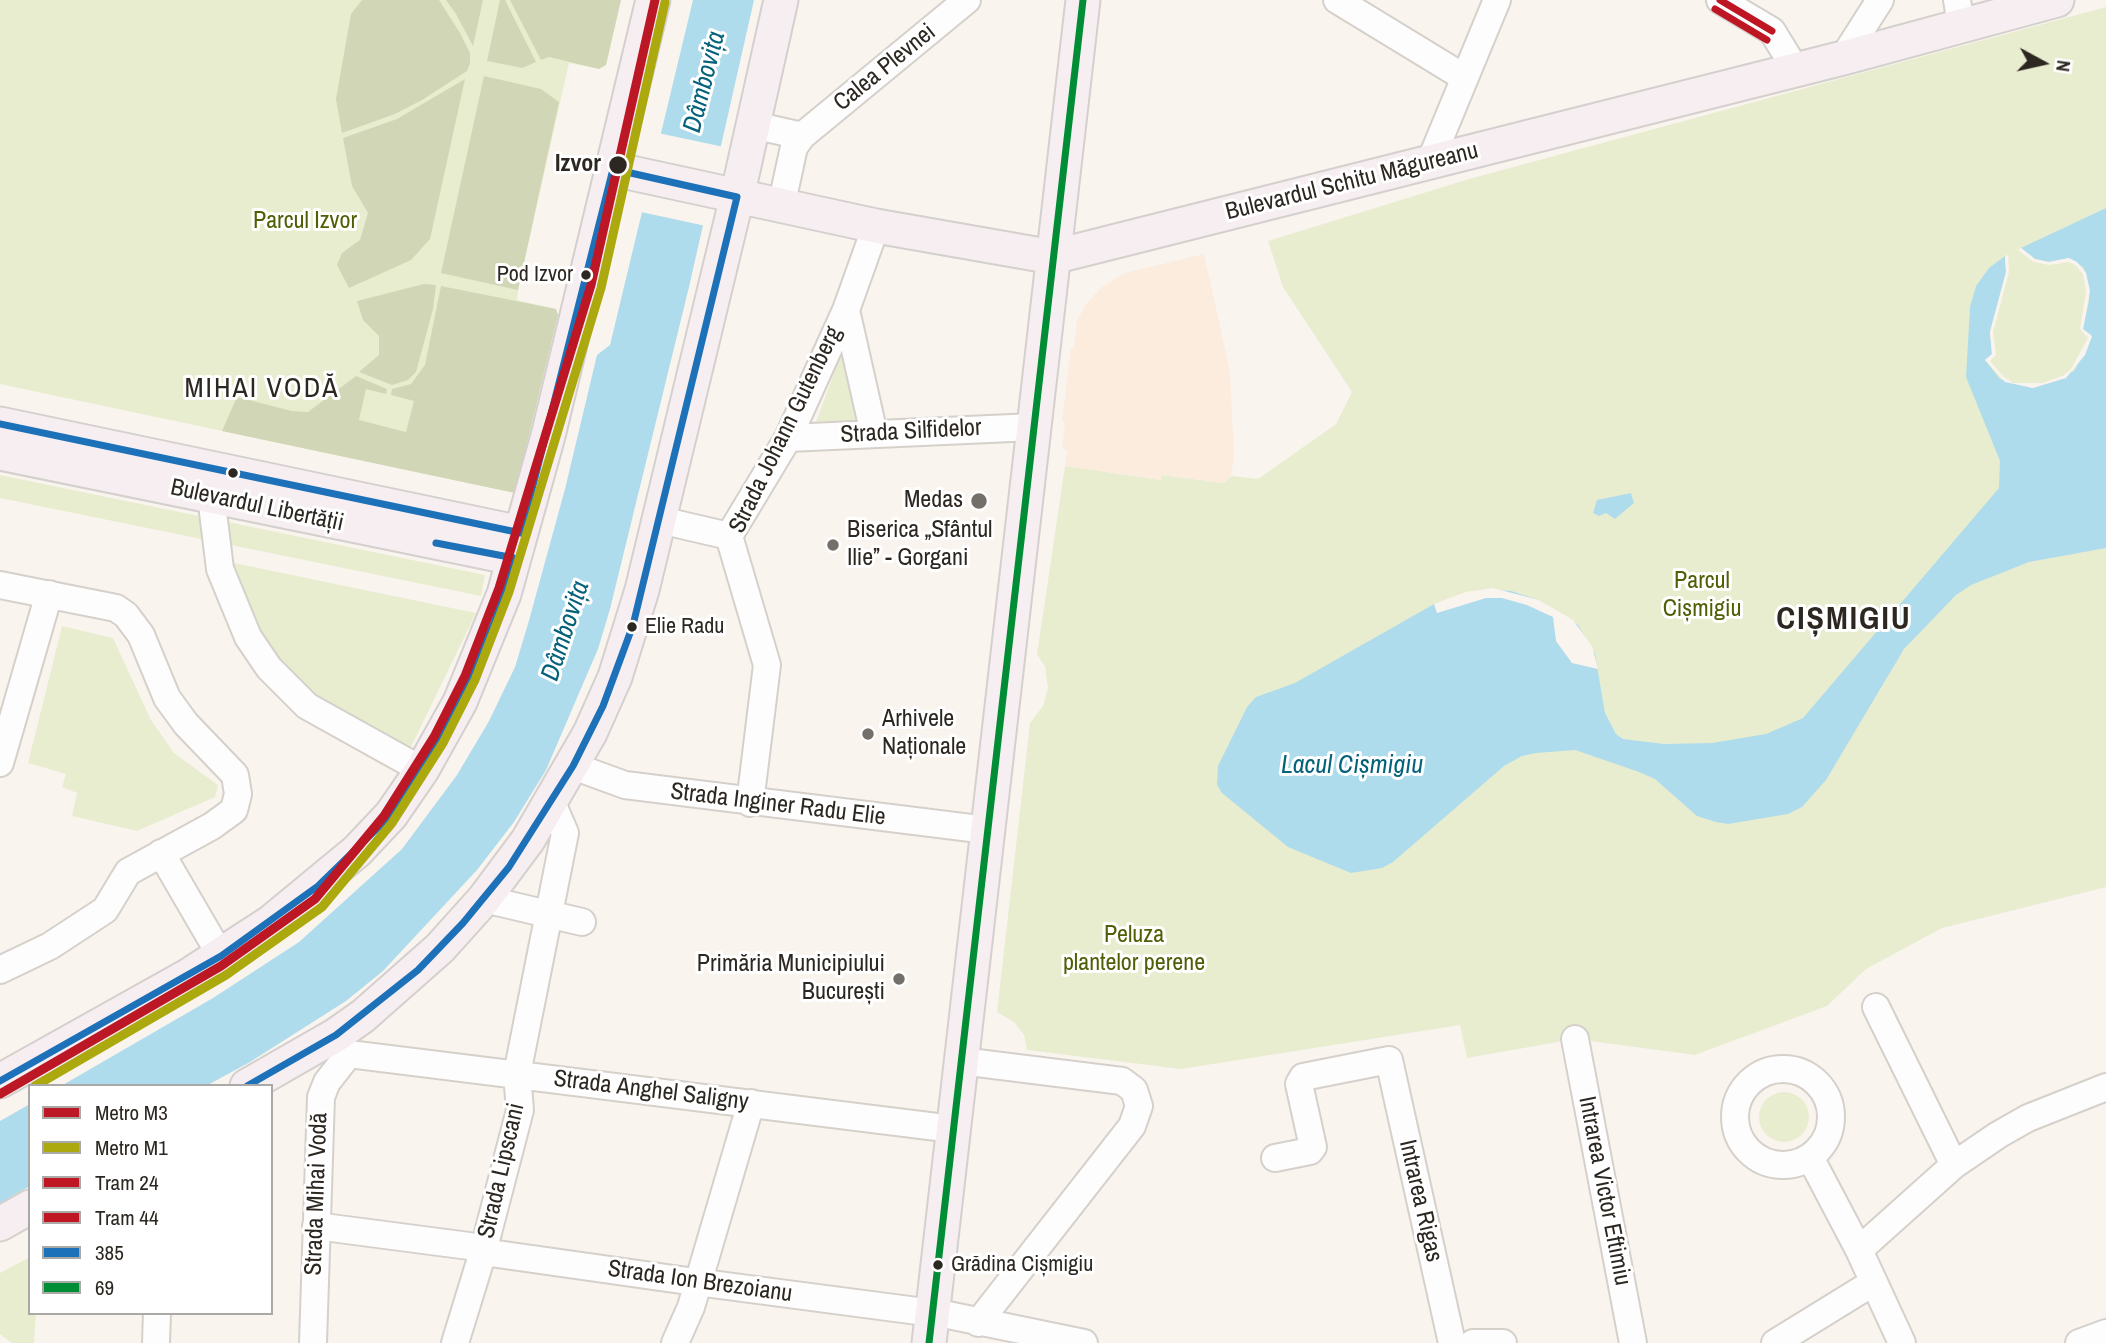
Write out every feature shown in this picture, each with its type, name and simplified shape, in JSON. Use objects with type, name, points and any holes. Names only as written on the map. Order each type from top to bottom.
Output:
[{"type":"main road","points":[[0,1081],[221,956],[271,922],[357,851],[391,815],[422,770],[477,665],[518,546],[653,0]]},
{"type":"main road","points":[[252,1084],[342,1044],[418,970],[484,898],[552,803],[573,766],[620,664],[660,520],[730,195],[753,125],[781,0]]},
{"type":"main road","points":[[930,1328],[1083,0]]},
{"type":"main road","name":"Bulevardul Schitu Măgureanu","points":[[613,169],[876,226],[1053,257],[1843,58],[1959,12],[2057,0]]},
{"type":"main road","name":"Bulevardul Libertății","points":[[0,424],[518,546]]},
{"type":"main road","name":"Bulevardul Libertății","points":[[0,453],[211,496],[518,546]]},
{"type":"main road","points":[[0,1224],[28,1208]]},
{"type":"street","name":"Calea Plevnei","points":[[781,206],[794,147],[802,136],[967,0]]},
{"type":"street","points":[[1337,0],[1465,78]]},
{"type":"street","points":[[1430,163],[1497,0]]},
{"type":"street","points":[[1720,0],[1772,31],[1796,70]]},
{"type":"street","points":[[1843,58],[1880,0]]},
{"type":"street","points":[[753,125],[802,136]]},
{"type":"street","name":"Strada Johann Gutenberg","points":[[750,803],[767,665],[729,536],[788,438],[846,310],[876,226]]},
{"type":"street","points":[[846,310],[874,434]]},
{"type":"street","name":"Strada Silfidelor","points":[[788,438],[1034,427]]},
{"type":"street","points":[[211,496],[220,569],[248,637],[269,668],[307,706],[422,770]]},
{"type":"street","points":[[660,520],[729,536]]},
{"type":"street","points":[[0,585],[116,608],[126,615],[141,635],[167,698],[186,724],[234,775],[238,794],[234,810],[128,872],[105,911],[50,946],[0,970]]},
{"type":"street","points":[[0,763],[6,723],[49,594]]},
{"type":"street","name":"Strada Inginer Radu Elie","points":[[573,766],[625,785],[987,831]]},
{"type":"street","name":"Strada Lipscani","points":[[455,1343],[483,1252],[520,1110],[517,1074],[565,833],[552,803]]},
{"type":"street","points":[[160,853],[221,956]]},
{"type":"street","points":[[484,898],[582,922]]},
{"type":"street","points":[[1876,1007],[1954,1165]]},
{"type":"street","name":"Intrarea Victor Eftimiu","points":[[1576,1039],[1633,1343]]},
{"type":"street","name":"Strada Anghel Saligny","points":[[342,1044],[517,1074],[953,1129]]},
{"type":"street","name":"Strada Mihai Vodă","points":[[313,1343],[321,1097],[342,1044]]},
{"type":"street","name":"Intrarea Rigas","points":[[1275,1158],[1310,1151],[1313,1147],[1299,1084],[1303,1077],[1389,1060],[1452,1343]]},
{"type":"street","points":[[961,1061],[1122,1081],[1134,1090],[1139,1106],[1132,1125],[978,1323]]},
{"type":"street","points":[[1859,1250],[1954,1165],[2028,1118],[2106,1087]]},
{"type":"street","points":[[675,1343],[698,1283],[751,1103]]},
{"type":"street","points":[[1810,1157],[1859,1250],[1902,1343]]},
{"type":"street","name":"Strada Ion Brezoianu","points":[[316,1226],[469,1246],[483,1252],[698,1283],[930,1328],[978,1323],[1084,1343]]},
{"type":"street","points":[[1776,1343],[1874,1282]]},
{"type":"street","points":[[156,1315],[156,1343]]},
{"type":"street","points":[[2079,1343],[2106,1333]]},
{"type":"street","points":[[1472,1343],[1503,1343]]},
{"type":"shaded area","points":[[1204,254],[1230,372],[1234,457],[1231,476],[1224,483],[1163,475],[1162,480],[1065,466],[1067,450],[1062,449],[1065,422],[1062,421],[1071,348],[1074,348],[1077,321],[1086,304],[1102,287],[1125,273]]},
{"type":"green space","name":"Parcul Izvor","points":[[0,0],[621,0],[606,65],[599,69],[569,63],[518,290],[517,300],[556,309],[558,315],[515,493],[0,384]]},
{"type":"green space","points":[[362,0],[439,0],[470,53],[470,63],[467,71],[422,100],[395,114],[342,133],[336,99],[351,14]]},
{"type":"green space","points":[[446,0],[483,0],[473,46],[456,14]]},
{"type":"green space","points":[[500,0],[505,0],[536,62],[522,68],[487,61]]},
{"type":"green space","points":[[510,0],[621,0],[606,65],[599,69],[549,57],[541,60]]},
{"type":"green space","name":"Parcul Cișmigiu","points":[[2106,7],[2106,887],[1942,928],[1866,969],[1827,1006],[1695,1055],[1575,1039],[1467,1058],[1460,1025],[1181,1069],[1027,1050],[1024,1035],[1015,1023],[997,1012],[1030,723],[1043,706],[1048,688],[1045,667],[1037,654],[1065,466],[1161,480],[1162,475],[1224,483],[1231,476],[1258,479],[1336,424],[1352,392],[1283,287],[1268,241],[1469,179]]},
{"type":"green space","points":[[484,76],[541,89],[559,102],[518,290],[441,273]]},
{"type":"green space","points":[[465,79],[430,239],[411,260],[349,288],[337,265],[342,253],[360,240],[368,213],[352,186],[343,138],[397,119]]},
{"type":"green space","points":[[424,284],[436,285],[433,309],[416,372],[408,380],[392,385],[359,372],[379,355],[379,336],[363,320],[357,301]]},
{"type":"green space","points":[[441,286],[556,309],[558,315],[515,493],[222,431],[237,397],[292,411],[308,412],[356,376],[387,389],[386,394],[366,389],[359,420],[406,432],[414,401],[391,395],[392,389],[411,384],[425,365]]},
{"type":"green space","points":[[844,346],[863,421],[816,422]]},
{"type":"green space","points":[[0,475],[485,575],[481,596],[0,498]]},
{"type":"green space","points":[[229,562],[476,613],[411,747],[393,749],[344,741],[320,729],[291,706]]},
{"type":"green space","points":[[62,626],[113,638],[151,720],[174,753],[218,785],[215,797],[137,831],[72,816],[77,793],[62,787],[66,774],[28,763]]},
{"type":"green space","points":[[1784,1092],[1801,1100],[1809,1117],[1801,1134],[1784,1142],[1767,1134],[1759,1117],[1767,1100]]},
{"type":"green space","points":[[28,1258],[28,1315],[36,1315],[34,1343],[12,1343],[0,1334],[0,1273]]},
{"type":"water","name":"Dâmbovița","points":[[693,0],[754,0],[689,287],[610,609],[598,649],[546,770],[514,822],[477,870],[383,971],[346,1001],[250,1062],[210,1084],[64,1084],[213,998],[299,942],[402,849],[457,775],[489,721],[515,667],[565,489],[597,355],[610,345]]},
{"type":"water","name":"Lacul Cișmigiu","points":[[2106,208],[2106,548],[2029,562],[1971,585],[1956,595],[1904,649],[1826,780],[1802,807],[1788,814],[1728,824],[1716,822],[1697,816],[1655,779],[1639,772],[1575,750],[1536,753],[1522,756],[1504,766],[1393,862],[1382,868],[1351,873],[1288,847],[1222,793],[1217,785],[1218,766],[1247,707],[1256,697],[1295,683],[1434,604],[1485,589],[1511,591],[1539,600],[1578,625],[1595,654],[1605,713],[1616,734],[1623,739],[1664,744],[1712,743],[1766,734],[1803,718],[1999,488],[2000,461],[1966,377],[1970,307],[1976,286],[1989,268],[2005,256],[2006,272],[1990,332],[1992,354],[1985,360],[2000,379],[2033,388],[2074,371],[2092,337],[2083,329],[2089,300],[2086,273],[2083,267],[2069,258],[2049,262],[2035,259],[2021,248]]},
{"type":"water","points":[[1631,493],[1634,503],[1615,519],[1606,513],[1599,516],[1593,513],[1597,500]]},
{"type":"water","points":[[28,1105],[28,1187],[0,1203],[0,1121]]},
{"type":"pier","points":[[658,133],[724,147],[706,226],[641,212]]},
{"type":"pier","points":[[2021,248],[2035,259],[2049,262],[2069,258],[2077,262],[2086,273],[2090,291],[2083,329],[2092,336],[2085,355],[2066,378],[2033,388],[2005,382],[1985,360],[1992,354],[1990,332],[2006,272],[2005,256],[2008,255],[2009,272],[1993,332],[1996,355],[1990,361],[2013,383],[2043,383],[2064,375],[2071,369],[2088,338],[2080,329],[2086,291],[2083,274],[2075,265],[2069,262],[2049,265],[2034,262],[2018,250]]},
{"type":"pier","points":[[1493,588],[1539,600],[1573,620],[1592,646],[1598,669],[1572,663],[1556,641],[1553,617],[1527,605],[1502,598],[1486,598],[1437,613],[1434,604],[1466,592]]},
{"type":"metro line","name":"M3","points":[[0,1094],[221,966],[315,899],[384,816],[434,737],[465,676],[499,588],[591,285],[655,0]]},
{"type":"metro line","name":"M1","points":[[38,1084],[226,975],[322,907],[392,823],[443,743],[475,680],[509,592],[601,288],[665,2]]},
{"type":"tram line","name":"24","points":[[1720,0],[1772,31]]},
{"type":"tram line","name":"44","points":[[1715,9],[1767,40]]},
{"type":"transit line","name":"69","points":[[929,1343],[1083,0]]},
{"type":"transit line","name":"385","points":[[0,424],[521,533],[613,169],[737,197],[633,625],[603,706],[573,766],[509,867],[463,923],[418,970],[336,1035],[250,1084]]},
{"type":"transit line","name":"385","points":[[0,1081],[221,956],[318,886],[391,815],[422,770],[460,702],[494,623],[514,558],[436,543]]},
{"type":"place","name":"Izvor","points":[[618,165]]},
{"type":"place","name":"Pod Izvor","points":[[586,275]]},
{"type":"place","name":"Medas","points":[[979,501]]},
{"type":"place","name":"Biserica „Sfântul Ilie” - Gorgani","points":[[833,545]]},
{"type":"place","name":"Elie Radu","points":[[632,627]]},
{"type":"place","name":"Arhivele Naționale","points":[[868,734]]},
{"type":"place","name":"Primăria Municipiului București","points":[[899,979]]},
{"type":"place","name":"Grădina Cișmigiu","points":[[938,1265]]},
{"type":"district","name":"MIHAI VODĂ","points":[[262,389]]},
{"type":"district","name":"CIȘMIGIU","points":[[1844,620]]},
{"type":"park label","name":"Peluza plantelor perene","points":[[1134,950]]}]
